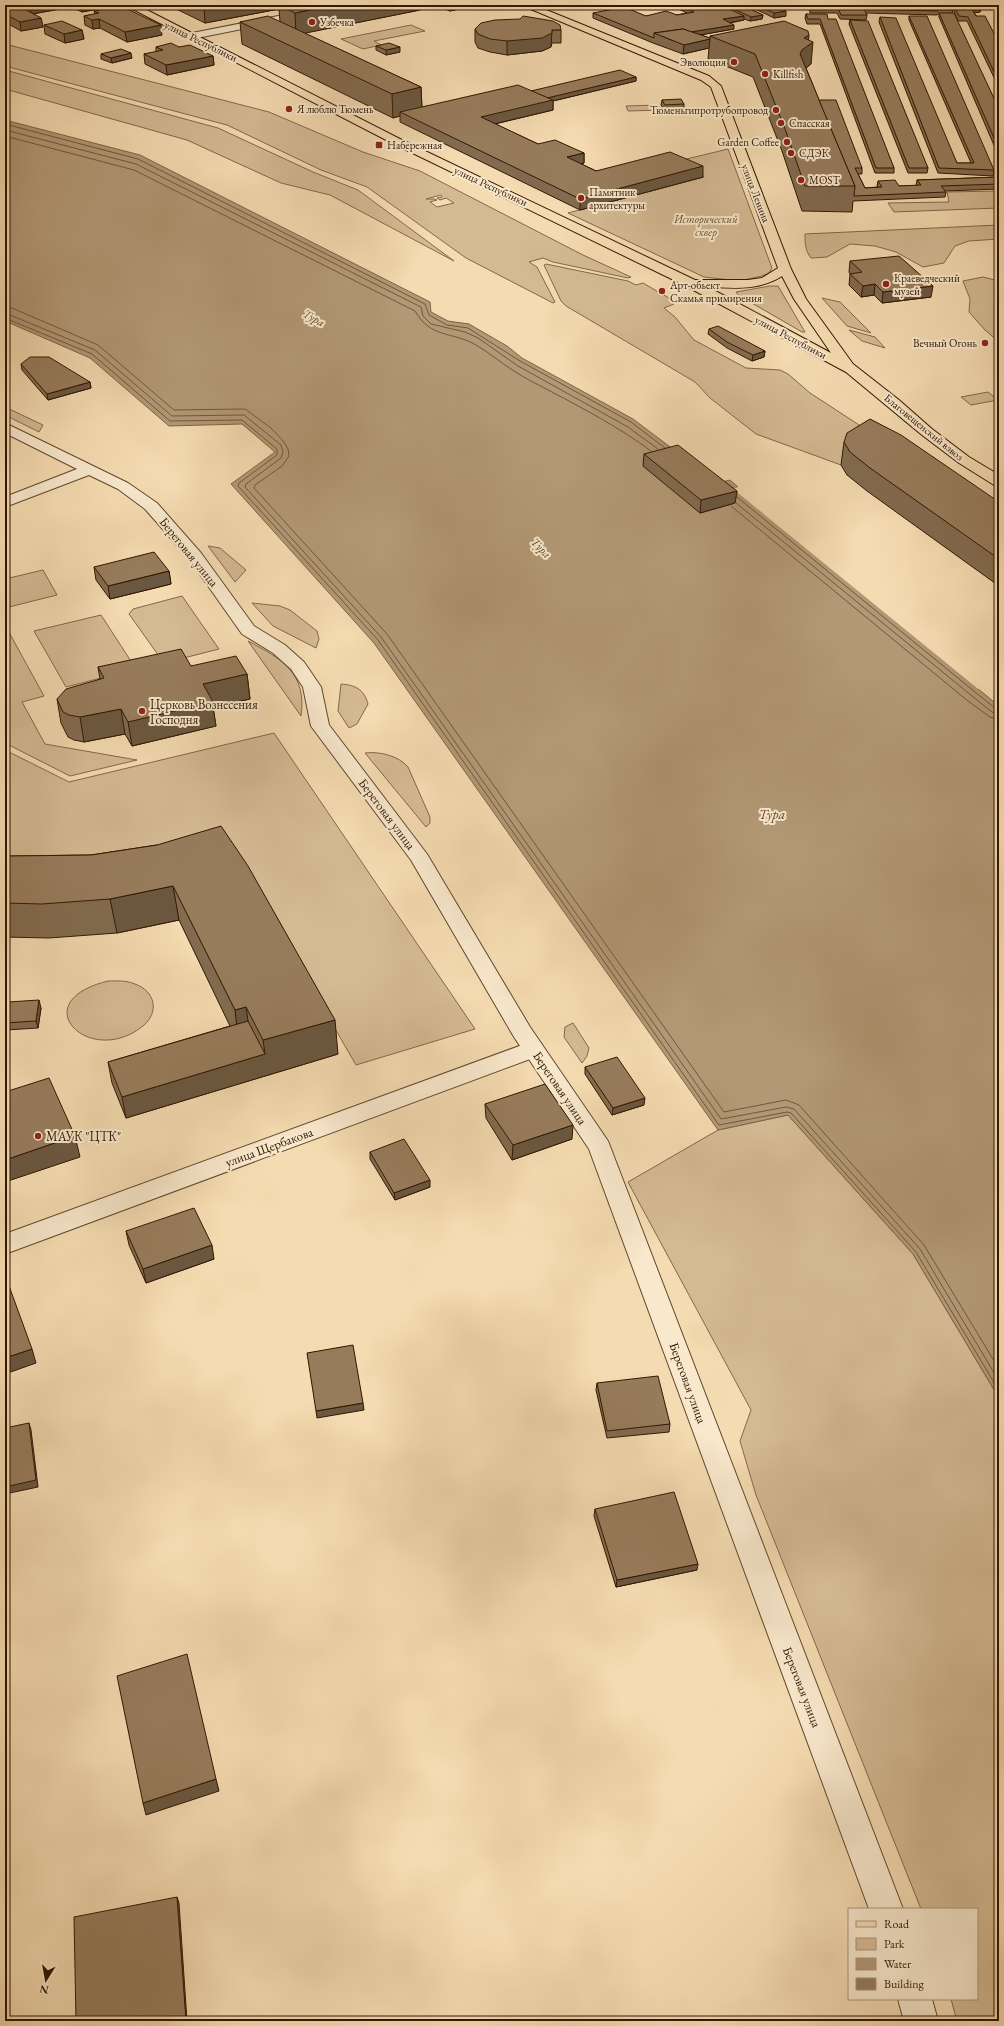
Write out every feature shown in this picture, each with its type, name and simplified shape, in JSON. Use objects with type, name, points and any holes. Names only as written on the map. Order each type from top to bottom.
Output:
[{"type":"main road","name":"улица Республики","points":[[130,5],[396,141],[689,282],[851,369]]},
{"type":"main road","name":"улица Ленина","points":[[526,5],[705,78],[716,86],[785,269],[800,299],[851,369]]},
{"type":"main road","points":[[689,282],[724,285],[748,284],[766,281],[785,269]]},
{"type":"main road","name":"Благовещенский взвоз","points":[[851,369],[894,403],[927,432],[964,460],[999,482]]},
{"type":"street","points":[[192,36],[348,5]]},
{"type":"street","name":"Береговая улица","points":[[5,427],[123,486],[151,506],[195,556],[248,630],[279,650],[298,666],[312,687],[320,726],[420,858],[533,1049],[600,1146],[886,1908]]},
{"type":"street","points":[[5,502],[90,469]]},
{"type":"street","name":"улица Щербакова","points":[[5,1244],[533,1049]]},
{"type":"street","points":[[915,2000],[921,2021]]},
{"type":"green space","points":[[411,25],[425,31],[374,41],[381,45],[363,49],[341,39]]},
{"type":"green space","points":[[5,44],[269,112],[363,152],[420,171],[583,255],[631,277],[628,278],[553,262],[543,258],[529,262],[537,267],[555,302],[553,303],[466,258],[367,187],[321,170],[227,125],[5,66]],"holes":[[[441,195],[442,197],[437,198],[440,200],[446,198],[454,203],[437,207],[430,202],[437,200],[426,199]]]},
{"type":"green space","points":[[5,70],[218,128],[313,172],[358,190],[454,261],[330,195],[281,183],[187,140],[5,89]]},
{"type":"green space","points":[[658,105],[661,110],[628,111],[626,106]]},
{"type":"green space","name":"Исторический сквер","points":[[728,149],[772,268],[769,273],[762,276],[739,281],[704,277],[568,213],[704,177],[674,162]]},
{"type":"green space","points":[[999,191],[999,208],[894,212],[888,203],[949,202],[947,192]]},
{"type":"green space","points":[[999,225],[999,239],[969,241],[955,246],[944,263],[923,267],[896,252],[875,246],[850,244],[827,257],[811,258],[806,249],[805,243],[805,234]]},
{"type":"green space","points":[[546,264],[628,281],[636,285],[643,283],[669,298],[674,304],[664,308],[675,317],[694,340],[746,368],[780,370],[788,374],[810,393],[876,436],[844,456],[841,465],[756,434],[710,398],[695,382],[566,306],[561,301],[544,265]]},
{"type":"green space","points":[[983,277],[999,281],[999,342],[985,330],[969,312],[970,299],[963,281]]},
{"type":"green space","points":[[778,286],[805,332],[802,332],[738,295],[736,292]]},
{"type":"green space","points":[[822,298],[840,302],[871,333],[847,326]]},
{"type":"green space","points":[[849,330],[875,337],[885,348],[862,341]]},
{"type":"green space","points":[[988,392],[998,400],[971,405],[961,397]]},
{"type":"green space","points":[[5,407],[43,425],[39,432],[5,415]]},
{"type":"green space","points":[[208,546],[220,548],[246,570],[235,582]]},
{"type":"green space","points":[[43,570],[57,595],[5,608],[5,579]]},
{"type":"green space","points":[[182,596],[219,649],[172,661],[161,659],[129,614],[133,609]]},
{"type":"green space","points":[[252,603],[280,606],[290,610],[317,631],[319,639],[316,648],[273,626]]},
{"type":"green space","points":[[101,615],[136,669],[66,687],[34,631]]},
{"type":"green space","points":[[5,625],[44,696],[22,702],[45,744],[137,760],[70,776],[5,743]]},
{"type":"green space","points":[[248,641],[271,654],[290,669],[296,678],[300,689],[302,701],[301,716]]},
{"type":"green space","points":[[341,684],[351,685],[361,691],[368,704],[357,724],[349,728],[338,711]]},
{"type":"green space","points":[[274,733],[475,1029],[356,1065],[235,856],[5,880],[5,750],[69,782]]},
{"type":"green space","points":[[365,753],[388,755],[404,763],[408,767],[430,817],[430,823],[426,827]]},
{"type":"green space","points":[[108,981],[128,982],[142,987],[151,997],[153,1002],[152,1015],[143,1026],[123,1037],[103,1040],[86,1036],[73,1028],[67,1016],[70,1003],[83,991]]},
{"type":"green space","points":[[573,1023],[589,1048],[587,1056],[582,1063],[564,1037],[565,1027]]},
{"type":"green space","points":[[788,1115],[913,1254],[999,1398],[999,2021],[957,2021],[951,2000],[978,2000],[978,1908],[921,1908],[756,1495],[740,1441],[751,1410],[628,1182],[718,1130]]},
{"type":"water","name":"Тура","points":[[5,120],[140,155],[430,302],[431,312],[448,321],[469,324],[507,346],[522,358],[633,419],[718,483],[730,480],[738,487],[734,489],[999,706],[999,1398],[913,1254],[788,1115],[718,1130],[374,643],[231,484],[275,452],[242,424],[169,426],[90,358],[5,321]]},
{"type":"pier","points":[[738,487],[740,489],[738,489],[980,688],[978,689],[733,489]]},
{"type":"building","points":[[15,5],[41,18],[20,22],[5,14],[5,7]]},
{"type":"building","points":[[200,5],[213,5],[204,7]]},
{"type":"building","points":[[279,5],[333,5],[295,13]]},
{"type":"building","points":[[679,5],[721,5],[744,16],[723,19],[734,25],[691,32],[683,29],[654,33],[654,38],[593,13],[624,7],[646,16],[666,11],[677,15],[694,12]]},
{"type":"building","points":[[726,5],[742,5],[763,15],[751,17]]},
{"type":"building","points":[[757,5],[772,5],[786,11],[774,13]]},
{"type":"building","points":[[809,5],[951,5],[953,10],[864,9],[867,15],[841,15],[838,8],[810,8]]},
{"type":"building","points":[[968,5],[979,5],[981,7],[971,8],[976,16],[985,16],[999,43],[999,82],[968,17],[959,16],[955,8],[969,7]]},
{"type":"building","points":[[121,6],[161,25],[125,32],[99,19],[92,20],[84,16],[99,13],[94,11]]},
{"type":"building","points":[[939,13],[954,13],[999,109],[999,149]]},
{"type":"building","points":[[806,14],[827,14],[828,19],[836,19],[894,168],[876,168],[820,19],[808,19]]},
{"type":"building","points":[[268,16],[421,87],[392,94],[240,22]]},
{"type":"building","points":[[523,16],[553,21],[560,25],[561,30],[552,30],[552,33],[542,38],[507,41],[490,39],[478,34],[475,29],[481,23],[495,20],[520,19]]},
{"type":"building","points":[[909,16],[927,16],[994,170],[939,168],[880,17],[896,18],[957,163],[974,163]]},
{"type":"building","points":[[850,20],[868,21],[928,168],[909,168]]},
{"type":"building","points":[[62,21],[82,30],[64,34],[44,25]]},
{"type":"building","points":[[784,21],[808,31],[809,35],[804,38],[813,42],[802,50],[800,54],[855,186],[805,186],[784,126],[755,54],[710,36]]},
{"type":"building","points":[[683,29],[710,39],[684,45],[654,33]]},
{"type":"building","points":[[171,43],[179,47],[190,45],[213,56],[166,65],[144,54],[163,50],[156,47]]},
{"type":"building","points":[[389,43],[400,47],[386,50],[376,46]]},
{"type":"building","points":[[121,49],[131,53],[111,58],[101,54]]},
{"type":"building","points":[[620,70],[636,77],[547,98],[531,91]]},
{"type":"building","points":[[518,85],[553,100],[481,117],[538,144],[555,140],[584,153],[567,157],[596,171],[670,152],[703,166],[580,199],[400,112]]},
{"type":"building","points":[[681,99],[684,104],[665,105],[662,100]]},
{"type":"building","points":[[819,100],[836,100],[862,168],[855,168],[865,188],[882,187],[878,181],[895,180],[899,186],[921,185],[917,180],[999,177],[999,184],[941,186],[946,192],[854,196],[855,186]]},
{"type":"building","points":[[899,256],[933,286],[883,292],[875,284],[863,286],[850,274],[862,272],[850,261]]},
{"type":"building","points":[[718,326],[765,351],[753,355],[727,342],[709,329]]},
{"type":"building","points":[[30,357],[49,357],[90,382],[47,394],[21,364]]},
{"type":"building","points":[[870,419],[901,435],[999,502],[999,559],[870,468],[850,452],[844,442],[847,433]]},
{"type":"building","points":[[678,445],[737,491],[701,500],[644,454]]},
{"type":"building","points":[[154,552],[169,571],[108,586],[94,567]]},
{"type":"building","points":[[181,649],[191,666],[236,656],[247,674],[203,684],[213,702],[128,722],[121,709],[80,717],[63,712],[57,699],[66,689],[104,678],[98,667]]},
{"type":"building","points":[[221,826],[248,866],[335,1020],[263,1040],[246,1007],[235,1010],[173,886],[110,899],[42,904],[5,903],[5,854],[10,856],[91,855],[157,845]]},
{"type":"building","points":[[39,1000],[36,1021],[5,1023],[8,1002]]},
{"type":"building","points":[[248,1021],[265,1054],[122,1097],[108,1062]]},
{"type":"building","points":[[617,1057],[645,1098],[613,1108],[585,1067]]},
{"type":"building","name":"МАУК \"ЦТК\"","points":[[49,1078],[75,1136],[5,1160],[5,1092]]},
{"type":"building","points":[[545,1084],[573,1125],[513,1145],[485,1104]]},
{"type":"building","points":[[404,1139],[430,1180],[394,1193],[370,1152]]},
{"type":"building","points":[[194,1208],[212,1245],[143,1269],[126,1231]]},
{"type":"building","points":[[5,1275],[32,1349],[5,1358]]},
{"type":"building","points":[[353,1345],[363,1403],[316,1411],[307,1353]]},
{"type":"building","points":[[658,1376],[670,1424],[607,1431],[597,1383]]},
{"type":"building","points":[[29,1423],[36,1480],[5,1487],[5,1428]]},
{"type":"building","points":[[674,1492],[698,1564],[617,1580],[595,1509]]},
{"type":"building","points":[[187,1654],[216,1779],[143,1803],[117,1676]]},
{"type":"building","points":[[177,1897],[186,2021],[76,2021],[74,1917]]},
{"type":"place","name":"Узбечка","points":[[312,22]]},
{"type":"place","name":"Эволюция","points":[[734,62]]},
{"type":"place","name":"Killfish","points":[[765,74]]},
{"type":"place","name":"Я люблю Тюмень","points":[[289,109]]},
{"type":"place","name":"Тюменьгипротрубопровод","points":[[776,110]]},
{"type":"place","name":"Спасская","points":[[781,123]]},
{"type":"place","name":"Garden Coffee","points":[[787,142]]},
{"type":"place","name":"Набережная","points":[[379,145]]},
{"type":"place","name":"СДЭК","points":[[791,153]]},
{"type":"place","name":"MOST","points":[[801,180]]},
{"type":"place","name":"Памятник архитектуры","points":[[581,198]]},
{"type":"place","name":"Краеведческий музей","points":[[886,284]]},
{"type":"place","name":"Арт-обьект Скамья примирения","points":[[662,291]]},
{"type":"place","name":"Вечный Огонь","points":[[985,343]]},
{"type":"place","name":"Церковь Вознесения Господня","points":[[142,711]]},
{"type":"place","name":"МАУК \"ЦТК\"","points":[[38,1136]]}]
